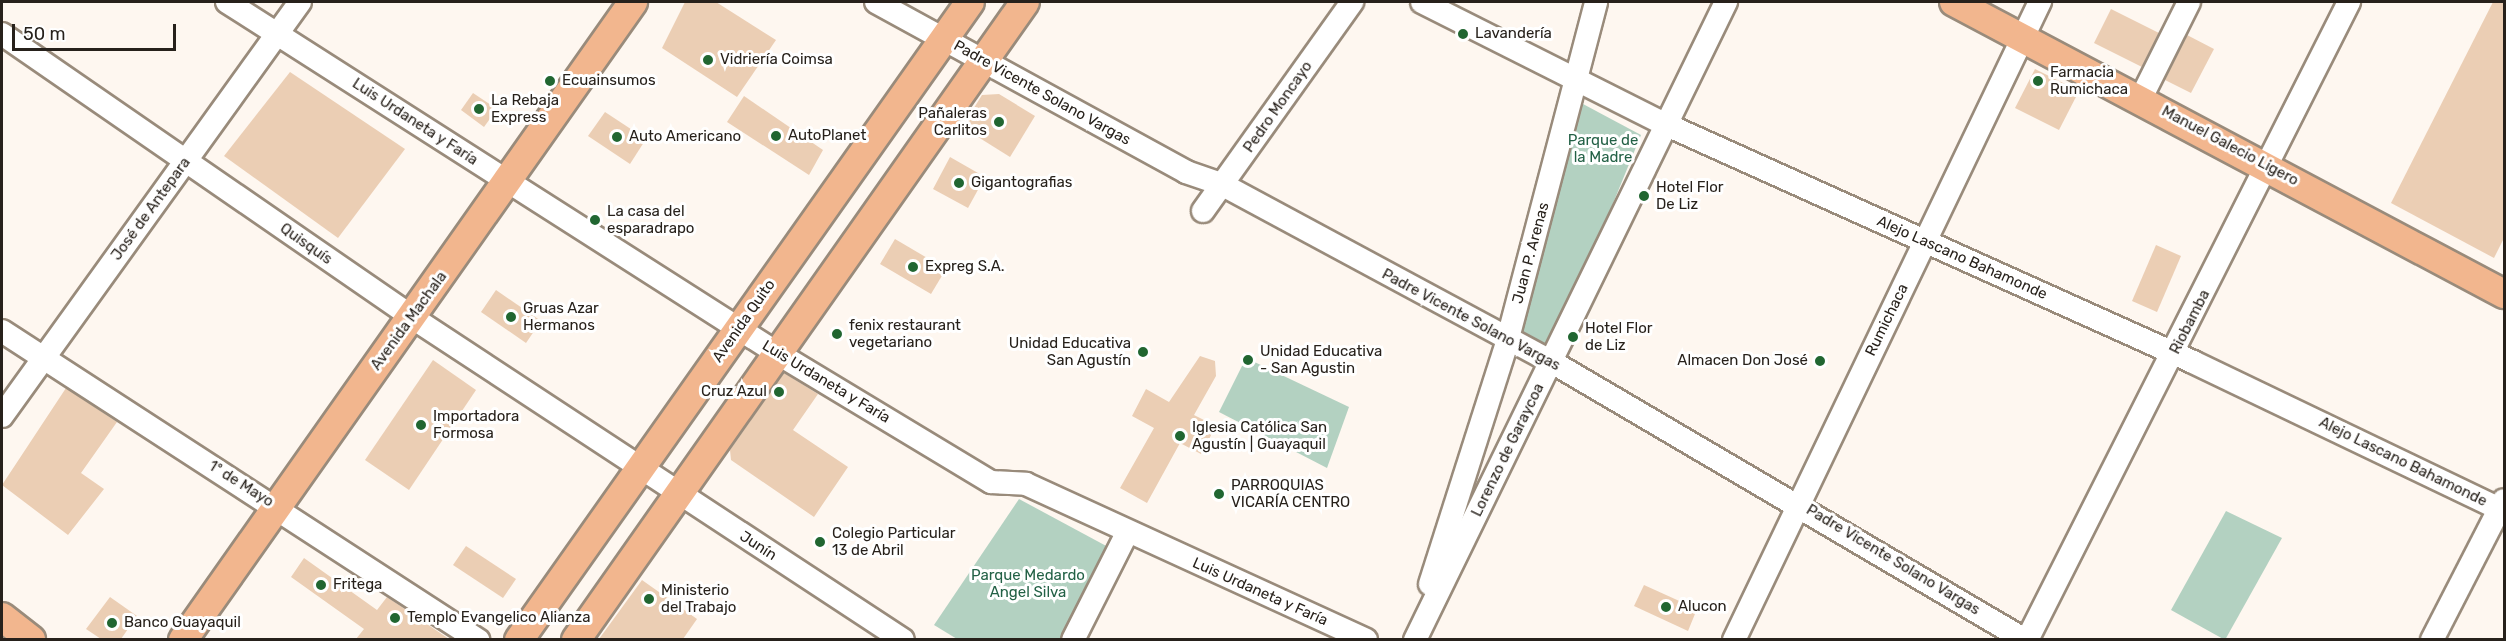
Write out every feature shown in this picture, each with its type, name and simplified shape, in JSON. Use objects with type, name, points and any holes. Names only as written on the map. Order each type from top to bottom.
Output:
[{"type":"main road","name":"Avenida Machala","points":[[183,639],[274,504],[413,318],[633,2]]},
{"type":"main road","name":"Avenida Quito","points":[[519,639],[970,2]]},
{"type":"main road","points":[[576,639],[1025,2]]},
{"type":"main road","name":"Manuel Galecio Ligero","points":[[1954,2],[2268,166],[2505,294]]},
{"type":"main road","points":[[2,618],[31,639]]},
{"type":"street","name":"Luis Urdaneta y Faría","points":[[227,2],[777,353],[991,482],[1026,484],[1127,533],[1366,639]]},
{"type":"street","name":"José de Antepara","points":[[2,416],[41,358],[300,2]]},
{"type":"street","name":"Padre Vicente Solano Vargas","points":[[876,2],[1186,172],[1223,185],[1508,342],[1552,362],[1799,503],[2026,639]]},
{"type":"street","name":"Pedro Moncayo","points":[[1203,211],[1352,2]]},
{"type":"street","name":"Alejo Lascano Bahamonde","points":[[1422,2],[1667,125],[1925,240],[2503,506]]},
{"type":"street","name":"Juan P. Arenas","points":[[1413,639],[1508,342],[1596,2]]},
{"type":"street","name":"Lorenzo de Garaycoa","points":[[1413,639],[1552,362],[1726,2]]},
{"type":"street","name":"Rumichaca","points":[[1734,639],[2040,2]]},
{"type":"street","points":[[2141,99],[2189,2]]},
{"type":"street","name":"Riobamba","points":[[2026,639],[2174,354],[2349,2]]},
{"type":"street","name":"Quisquís","points":[[2,34],[413,318],[613,451]]},
{"type":"street","name":"1º de Mayo","points":[[2,332],[274,504],[478,639]]},
{"type":"street","name":"Junín","points":[[613,451],[677,495],[903,639]]},
{"type":"street","points":[[2432,639],[2503,506]]},
{"type":"street","points":[[1073,639],[1127,533]]},
{"type":"green space","name":"Parque de la Madre","points":[[1583,104],[1641,135],[1553,350],[1520,336]]},
{"type":"green space","points":[[1246,358],[1349,407],[1327,468],[1219,412]]},
{"type":"green space","name":"Parque Medardo Angel Silva","points":[[1019,499],[1110,548],[1061,639],[957,639],[934,625]]},
{"type":"green space","points":[[2226,511],[2282,538],[2225,640],[2171,610]]},
{"type":"building","points":[[685,2],[716,2],[776,40],[737,97],[662,48]]},
{"type":"building","points":[[2493,2],[2505,2],[2505,236],[2494,258],[2391,203]]},
{"type":"building","points":[[2111,9],[2159,33],[2142,67],[2094,43]]},
{"type":"building","points":[[2187,35],[2214,49],[2191,93],[2165,80]]},
{"type":"building","points":[[2035,69],[2079,91],[2059,130],[2015,108]]},
{"type":"building","points":[[290,72],[405,149],[338,238],[224,156]]},
{"type":"building","name":"La Rebaja Express","points":[[473,93],[497,109],[484,127],[461,110]]},
{"type":"building","name":"Pañaleras Carlitos","points":[[999,94],[1035,116],[1010,157],[962,127],[982,95]]},
{"type":"building","name":"AutoPlanet","points":[[744,96],[823,150],[809,175],[727,122]]},
{"type":"building","name":"Auto Americano","points":[[605,112],[646,139],[630,164],[588,136]]},
{"type":"building","name":"Gigantografias","points":[[950,157],[985,177],[968,208],[933,189]]},
{"type":"building","name":"Expreg S.A.","points":[[895,239],[946,269],[931,294],[880,264]]},
{"type":"building","points":[[2156,245],[2181,256],[2157,312],[2132,301]]},
{"type":"building","name":"Gruas Azar Hermanos","points":[[496,290],[541,321],[526,343],[481,312]]},
{"type":"building","name":"Iglesia Católica San Agustín | Guayaquil","points":[[1200,356],[1215,361],[1216,376],[1194,415],[1216,426],[1201,454],[1180,443],[1147,503],[1120,488],[1154,428],[1132,416],[1146,389],[1169,402]]},
{"type":"building","name":"Importadora Formosa","points":[[433,360],[476,390],[409,490],[365,460]]},
{"type":"building","points":[[784,373],[818,394],[793,430],[848,467],[814,517],[731,460],[730,450]]},
{"type":"building","points":[[66,388],[117,422],[81,473],[104,489],[68,535],[2,485]]},
{"type":"building","points":[[466,546],[516,579],[503,598],[453,565]]},
{"type":"building","points":[[304,558],[377,610],[387,597],[449,639],[356,639],[364,629],[291,577]]},
{"type":"building","name":"Ministerio del Trabajo","points":[[642,580],[697,619],[683,639],[599,639]]},
{"type":"building","name":"Alucon","points":[[1644,585],[1697,609],[1688,631],[1634,606]]},
{"type":"building","name":"Banco Guayaquil","points":[[110,597],[137,616],[121,639],[101,639],[86,629]]},
{"type":"place","name":"Lavandería","points":[[1463,34]]},
{"type":"place","name":"Vidriería Coimsa","points":[[708,60]]},
{"type":"place","name":"Ecuainsumos","points":[[550,81]]},
{"type":"place","name":"Farmacia Rumichaca","points":[[2038,81]]},
{"type":"place","name":"La Rebaja Express","points":[[479,109]]},
{"type":"place","name":"Pañaleras Carlitos","points":[[999,122]]},
{"type":"place","name":"AutoPlanet","points":[[776,136]]},
{"type":"place","name":"Auto Americano","points":[[617,137]]},
{"type":"place","name":"Gigantografias","points":[[959,183]]},
{"type":"place","name":"Hotel Flor De Liz","points":[[1644,196]]},
{"type":"place","name":"La casa del esparadrapo","points":[[595,220]]},
{"type":"place","name":"Expreg S.A.","points":[[913,267]]},
{"type":"place","name":"Gruas Azar Hermanos","points":[[511,317]]},
{"type":"place","name":"fenix restaurant vegetariano","points":[[837,334]]},
{"type":"place","name":"Hotel Flor de Liz","points":[[1573,337]]},
{"type":"place","name":"Unidad Educativa San Agustín","points":[[1143,352]]},
{"type":"place","name":"Unidad Educativa - San Agustin","points":[[1248,360]]},
{"type":"place","name":"Almacen Don José","points":[[1820,361]]},
{"type":"place","name":"Cruz Azul","points":[[779,392]]},
{"type":"place","name":"Importadora Formosa","points":[[421,425]]},
{"type":"place","name":"Iglesia Católica San Agustín | Guayaquil","points":[[1180,436]]},
{"type":"place","name":"PARROQUIAS VICARÍA CENTRO","points":[[1219,494]]},
{"type":"place","name":"Colegio Particular 13 de Abril","points":[[820,542]]},
{"type":"place","name":"Fritega","points":[[321,585]]},
{"type":"place","name":"Ministerio del Trabajo","points":[[649,599]]},
{"type":"place","name":"Alucon","points":[[1666,607]]},
{"type":"place","name":"Templo Evangelico Alianza","points":[[395,618]]},
{"type":"place","name":"Banco Guayaquil","points":[[112,623]]}]
